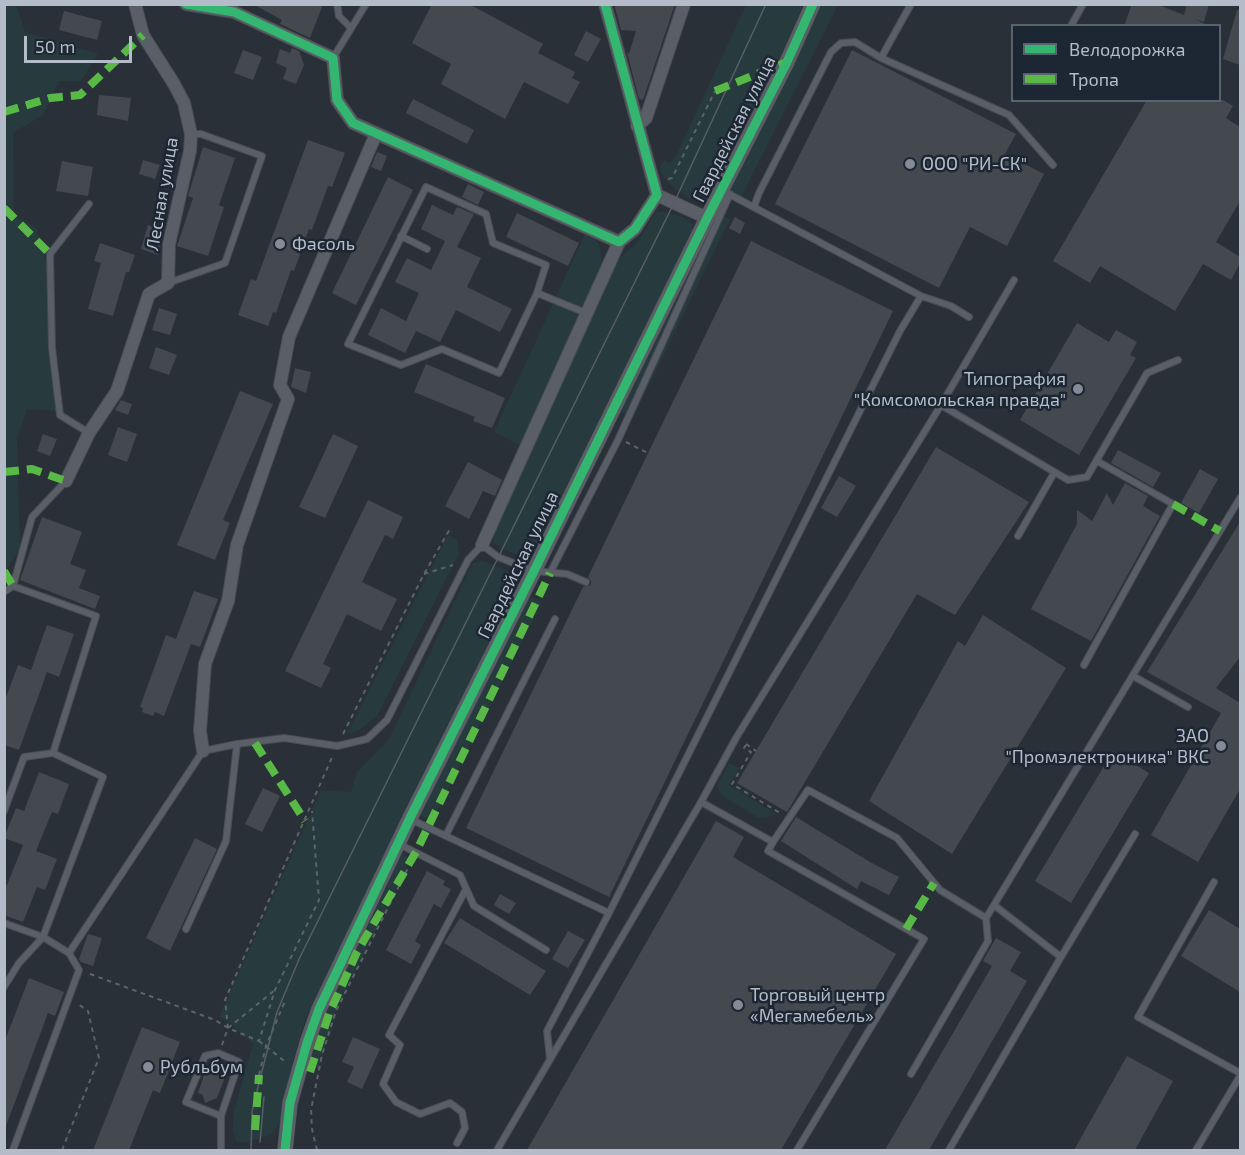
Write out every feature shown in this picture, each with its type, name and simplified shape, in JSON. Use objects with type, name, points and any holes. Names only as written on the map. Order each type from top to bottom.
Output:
[{"type":"street","name":"Лесная улица","points":[[135,4],[143,35],[184,103],[191,134],[190,151],[169,244],[168,283]]},
{"type":"street","points":[[186,4],[234,12],[333,58],[337,100],[353,123],[619,242]]},
{"type":"street","points":[[482,546],[619,242],[635,229],[655,189],[605,4]]},
{"type":"street","points":[[637,126],[646,118],[684,4]]},
{"type":"street","name":"Гвардейская улица","points":[[285,1150],[290,1103],[319,1009],[410,818],[542,572],[706,218],[725,192],[813,4]]},
{"type":"street","points":[[203,751],[200,730],[205,664],[228,601],[237,545],[288,399],[280,385],[289,337],[376,134]]},
{"type":"street","points":[[655,189],[706,218]]},
{"type":"street","points":[[66,481],[89,433],[117,391],[149,294],[168,283]]},
{"type":"lane","points":[[337,4],[339,16],[351,28]]},
{"type":"lane","points":[[333,58],[366,4]]},
{"type":"lane","points":[[881,58],[911,4]]},
{"type":"lane","points":[[1072,24],[1083,4]]},
{"type":"lane","points":[[754,207],[831,52],[841,43],[855,42],[881,58],[1009,116],[1053,165]]},
{"type":"lane","points":[[168,283],[225,263],[262,156],[201,134],[191,134]]},
{"type":"lane","points":[[426,186],[486,214],[493,243],[546,265],[537,293],[499,373],[442,349],[401,365],[348,344],[426,186]]},
{"type":"lane","points":[[542,572],[618,440],[725,192],[921,296],[951,306],[969,317]]},
{"type":"lane","points":[[89,204],[50,254],[52,348],[60,415],[89,433]]},
{"type":"lane","points":[[401,236],[427,249]]},
{"type":"lane","points":[[497,1150],[701,802],[736,738],[941,405],[1014,279]]},
{"type":"lane","points":[[537,293],[586,313]]},
{"type":"lane","points":[[550,1059],[547,1031],[609,913],[895,342],[921,296]]},
{"type":"lane","points":[[941,405],[1068,480],[1087,477],[1147,373],[1178,360]]},
{"type":"lane","points":[[1084,665],[1173,504],[1097,461]]},
{"type":"lane","points":[[1018,536],[1054,473]]},
{"type":"lane","points":[[4,592],[13,586],[32,517],[66,481]]},
{"type":"lane","points":[[911,1074],[988,941],[986,918],[1240,498]]},
{"type":"lane","points":[[69,954],[203,751],[284,738],[337,746],[367,739],[387,720],[468,560],[482,546],[498,556],[542,572],[567,574],[586,582]]},
{"type":"lane","points":[[13,586],[96,616],[53,753]]},
{"type":"lane","points":[[447,835],[555,619]]},
{"type":"lane","points":[[1133,676],[1188,707]]},
{"type":"lane","points":[[186,929],[226,842],[237,744]]},
{"type":"lane","points":[[4,811],[24,757],[53,753],[103,777],[43,937],[19,963],[4,987]]},
{"type":"lane","points":[[797,1150],[924,939],[768,851],[808,790],[897,838],[940,890],[986,918]]},
{"type":"lane","points":[[701,802],[773,842]]},
{"type":"lane","points":[[410,818],[609,913]]},
{"type":"lane","points":[[949,1150],[1135,834]]},
{"type":"lane","points":[[398,844],[460,875],[474,906],[546,950]]},
{"type":"lane","points":[[1196,1150],[1240,1074],[1138,1017],[1214,882]]},
{"type":"lane","points":[[457,1143],[465,1128],[462,1112],[450,1103],[420,1114],[396,1102],[383,1084],[400,1046],[389,1035],[466,889]]},
{"type":"lane","points":[[994,905],[1061,957]]},
{"type":"lane","points":[[4,923],[43,937],[69,954],[79,970],[13,1150]]},
{"type":"lane","points":[[221,1116],[186,1102],[206,1056],[218,1053],[239,1062],[221,1116],[221,1150]]},
{"type":"path","points":[[655,189],[672,178],[714,91]]},
{"type":"path","points":[[625,442],[648,453]]},
{"type":"path","points":[[218,1053],[228,1028],[225,1000],[337,746],[424,574],[450,529]]},
{"type":"path","points":[[424,574],[468,560]]},
{"type":"path","points":[[756,751],[746,745],[744,748],[751,752],[732,784],[789,818]]},
{"type":"path","points":[[260,1041],[275,990],[319,900],[311,808]]},
{"type":"path","points":[[317,1150],[312,1129],[311,1110],[322,1055],[336,1011],[416,852]]},
{"type":"path","points":[[79,970],[215,1020],[266,1046]]},
{"type":"path","points":[[228,1028],[275,990]]},
{"type":"path","points":[[259,1075],[266,1046],[285,1001]]},
{"type":"path","points":[[62,1150],[99,1058],[88,1011]]},
{"type":"green space","points":[[16,4],[25,32],[98,54],[81,81],[59,81],[43,115],[13,133],[14,216],[36,227],[51,281],[51,338],[59,411],[27,409],[17,440],[20,548],[5,572],[4,5]]},
{"type":"green space","points":[[746,5],[803,5],[774,71],[711,195],[704,199],[689,198],[666,180],[660,166],[664,160],[670,163],[676,156]]},
{"type":"green space","points":[[822,5],[838,5],[741,197],[728,190]]},
{"type":"green space","points":[[656,212],[683,217],[692,224],[693,230],[532,556],[522,558],[493,543],[495,531],[527,453],[616,261],[636,244]]},
{"type":"green space","points":[[716,212],[730,219],[633,418],[620,412]]},
{"type":"green space","points":[[585,234],[593,237],[599,245],[603,267],[520,445],[494,432]]},
{"type":"green space","points":[[448,535],[457,540],[459,553],[377,716],[358,731],[347,734]]},
{"type":"green space","points":[[483,561],[517,575],[520,584],[306,1017],[293,1060],[281,1122],[271,1135],[244,1143],[237,1142],[233,1132],[233,1115],[253,1044],[231,1024],[219,1017],[321,790],[351,792],[357,772],[389,739],[473,563]]},
{"type":"green space","points":[[529,596],[542,602],[432,821],[420,815]]},
{"type":"green space","points":[[729,763],[739,768],[729,785],[776,814],[765,818],[757,817],[721,795],[718,783]]},
{"type":"green space","points":[[401,853],[411,859],[336,1011],[319,1069],[305,1065],[325,1013]]},
{"type":"building","points":[[253,4],[323,4],[310,38],[280,24],[282,20]]},
{"type":"building","points":[[432,4],[469,4],[543,44],[538,53],[575,72],[572,78],[580,82],[568,104],[524,82],[505,119],[441,84],[451,64],[412,43]]},
{"type":"building","points":[[614,4],[675,4],[643,100],[639,99],[627,52],[629,54],[636,31],[621,30]]},
{"type":"building","points":[[1132,4],[1156,4],[1184,15],[1187,4],[1209,4],[1204,22],[1195,19],[1205,24],[1125,24]]},
{"type":"building","points":[[1237,10],[1240,10],[1240,65],[1223,59]]},
{"type":"building","points":[[64,11],[102,21],[97,40],[59,30]]},
{"type":"building","points":[[586,31],[601,39],[588,62],[574,55]]},
{"type":"building","points":[[292,48],[299,51],[304,65],[296,84],[283,79],[287,68],[276,63],[280,49],[290,53]]},
{"type":"building","points":[[243,50],[262,57],[253,80],[234,73]]},
{"type":"building","name":"ООО \"РИ-СК\"","points":[[852,50],[1016,134],[1005,154],[1044,174],[1007,246],[970,227],[939,288],[775,204]]},
{"type":"building","points":[[99,95],[131,98],[128,121],[97,115]]},
{"type":"building","points":[[413,99],[474,130],[467,144],[406,113]]},
{"type":"building","points":[[1223,100],[1233,106],[1226,118],[1240,127],[1240,201],[1216,242],[1240,257],[1240,263],[1231,280],[1203,264],[1175,311],[1100,266],[1090,283],[1053,261],[1146,102],[1221,102]]},
{"type":"building","points":[[308,140],[345,153],[332,187],[328,186],[312,230],[309,229],[294,271],[291,270],[276,313],[273,312],[268,326],[238,315],[251,279],[256,281]]},
{"type":"building","points":[[203,147],[235,158],[219,205],[224,207],[208,256],[177,246],[193,198],[188,196]]},
{"type":"building","points":[[377,152],[387,156],[381,171],[371,167]]},
{"type":"building","points":[[143,160],[160,165],[155,179],[139,174]]},
{"type":"building","points":[[62,161],[93,167],[88,196],[56,191]]},
{"type":"building","points":[[388,177],[413,190],[356,305],[332,293]]},
{"type":"building","points":[[468,184],[484,192],[478,205],[462,197]]},
{"type":"building","points":[[432,205],[453,215],[457,207],[474,214],[457,247],[481,258],[467,287],[512,309],[500,332],[456,310],[440,342],[416,331],[405,353],[368,335],[381,308],[406,321],[419,293],[395,282],[407,258],[431,270],[445,241],[421,229]]},
{"type":"building","points":[[517,213],[579,243],[568,266],[506,237]]},
{"type":"building","points":[[735,217],[745,223],[740,234],[729,228]]},
{"type":"building","points":[[148,225],[164,230],[158,255],[141,249]]},
{"type":"building","points":[[751,241],[893,311],[609,897],[466,828],[583,587],[591,585],[588,577]]},
{"type":"building","points":[[100,243],[135,255],[129,272],[126,272],[113,316],[88,309],[101,263],[94,261]]},
{"type":"building","points":[[159,308],[177,314],[170,335],[152,330]]},
{"type":"building","name":"Типография \"Комсомольская правда\"","points":[[1077,323],[1109,342],[1116,330],[1137,342],[1130,355],[1136,358],[1079,455],[1020,420]]},
{"type":"building","points":[[156,347],[177,355],[169,375],[149,368]]},
{"type":"building","points":[[426,364],[505,398],[492,428],[473,421],[475,417],[414,392]]},
{"type":"building","points":[[295,368],[311,372],[306,393],[291,387]]},
{"type":"building","points":[[240,391],[273,404],[223,520],[230,523],[215,560],[177,545]]},
{"type":"building","points":[[121,400],[132,404],[128,415],[115,410]]},
{"type":"building","points":[[118,427],[137,434],[127,462],[108,455]]},
{"type":"building","points":[[43,434],[57,439],[50,456],[37,451]]},
{"type":"building","points":[[333,434],[358,446],[325,518],[299,507]]},
{"type":"building","points":[[936,447],[1029,502],[955,615],[917,594],[787,812],[737,783]]},
{"type":"building","points":[[1118,450],[1161,473],[1153,487],[1111,463]]},
{"type":"building","points":[[468,462],[502,480],[495,496],[483,491],[469,519],[445,506]]},
{"type":"building","points":[[1200,469],[1218,479],[1199,513],[1181,503]]},
{"type":"building","points":[[839,476],[856,486],[837,517],[821,508]]},
{"type":"building","points":[[1125,483],[1148,496],[1143,506],[1160,516],[1091,641],[1031,609],[1077,524],[1077,510],[1092,521],[1107,493],[1113,505]]},
{"type":"building","points":[[368,500],[403,517],[393,539],[385,535],[362,582],[397,599],[381,631],[347,614],[323,664],[331,668],[321,688],[285,671]]},
{"type":"building","points":[[42,517],[82,532],[70,564],[86,570],[79,588],[100,596],[95,609],[20,580]]},
{"type":"building","points":[[1240,522],[1240,657],[1216,688],[1240,703],[1240,789],[1198,862],[1151,835],[1221,713],[1147,672]]},
{"type":"building","points":[[194,591],[218,599],[200,647],[191,644],[164,716],[155,712],[153,716],[142,712],[143,708],[140,707],[166,635],[176,639]]},
{"type":"building","points":[[983,615],[1066,668],[952,854],[869,801],[958,641],[965,646]]},
{"type":"building","points":[[47,625],[74,634],[59,677],[47,672],[19,750],[4,745],[4,703],[18,665],[31,670]]},
{"type":"building","points":[[1113,751],[1149,773],[1071,903],[1035,881]]},
{"type":"building","points":[[39,772],[69,784],[58,814],[52,812],[36,851],[57,859],[45,890],[37,887],[23,922],[4,915],[4,884],[7,885],[23,845],[4,838],[16,808],[24,811]]},
{"type":"building","points":[[263,788],[280,796],[262,832],[245,824]]},
{"type":"building","points":[[796,817],[899,877],[889,895],[861,881],[857,889],[781,841]]},
{"type":"building","name":"Торговый центр «Мегамебель»","points":[[716,821],[744,837],[733,857],[896,954],[781,1150],[527,1150]]},
{"type":"building","points":[[195,838],[217,849],[170,951],[146,938]]},
{"type":"building","points":[[427,871],[445,881],[443,885],[451,889],[441,908],[434,904],[415,941],[421,945],[411,964],[386,950]]},
{"type":"building","points":[[500,894],[516,903],[509,914],[494,905]]},
{"type":"building","points":[[1209,910],[1240,929],[1240,992],[1181,956]]},
{"type":"building","points":[[460,918],[546,971],[530,995],[444,943]]},
{"type":"building","points":[[568,931],[585,940],[568,968],[552,959]]},
{"type":"building","points":[[88,934],[102,938],[93,966],[79,959]]},
{"type":"building","points":[[996,938],[1021,952],[1010,971],[1027,981],[929,1150],[885,1150],[992,966],[983,961]]},
{"type":"building","points":[[29,978],[64,992],[55,1016],[48,1013],[6,1126],[4,1043]]},
{"type":"building","points":[[142,1027],[180,1042],[160,1093],[153,1090],[129,1150],[93,1150]]},
{"type":"building","points":[[353,1037],[380,1049],[362,1089],[347,1082],[354,1067],[342,1062]]},
{"type":"building","points":[[1127,1056],[1173,1081],[1135,1150],[1074,1150]]},
{"type":"building","points":[[220,1065],[225,1077],[217,1098],[205,1103],[203,1095],[198,1093],[207,1066],[212,1068]]},
{"type":"tram line","points":[[251,1150],[252,1112],[277,1012],[300,957],[674,203],[766,4]]},
{"type":"tram line","points":[[260,1142],[264,1097]]},
{"type":"marked path","points":[[4,112],[50,98],[80,95],[143,35]]},
{"type":"marked path","points":[[715,91],[787,62]]},
{"type":"marked path","points":[[4,208],[50,254]]},
{"type":"marked path","points":[[4,472],[32,469],[66,481]]},
{"type":"marked path","points":[[1173,504],[1220,531]]},
{"type":"marked path","points":[[4,571],[13,586]]},
{"type":"marked path","points":[[310,1072],[329,1014],[357,952],[416,852],[550,573]]},
{"type":"marked path","points":[[255,743],[305,821]]},
{"type":"marked path","points":[[906,929],[934,883]]},
{"type":"marked path","points":[[255,1130],[259,1075]]},
{"type":"cycle path","points":[[186,4],[234,12],[333,58],[337,100],[353,123],[619,242],[635,229],[657,195],[605,4]]},
{"type":"cycle path","points":[[285,1150],[290,1103],[319,1009],[410,818],[707,218],[787,62],[813,4]]},
{"type":"place","name":"ООО \"РИ-СК\"","points":[[910,164]]},
{"type":"place","name":"Фасоль","points":[[280,244]]},
{"type":"place","name":"Типография \"Комсомольская правда\"","points":[[1078,389]]},
{"type":"place","name":"ЗАО \"Промэлектроника\" ВКС","points":[[1221,746]]},
{"type":"place","name":"Торговый центр «Мегамебель»","points":[[738,1005]]},
{"type":"place","name":"Рубльбум","points":[[148,1067]]}]
